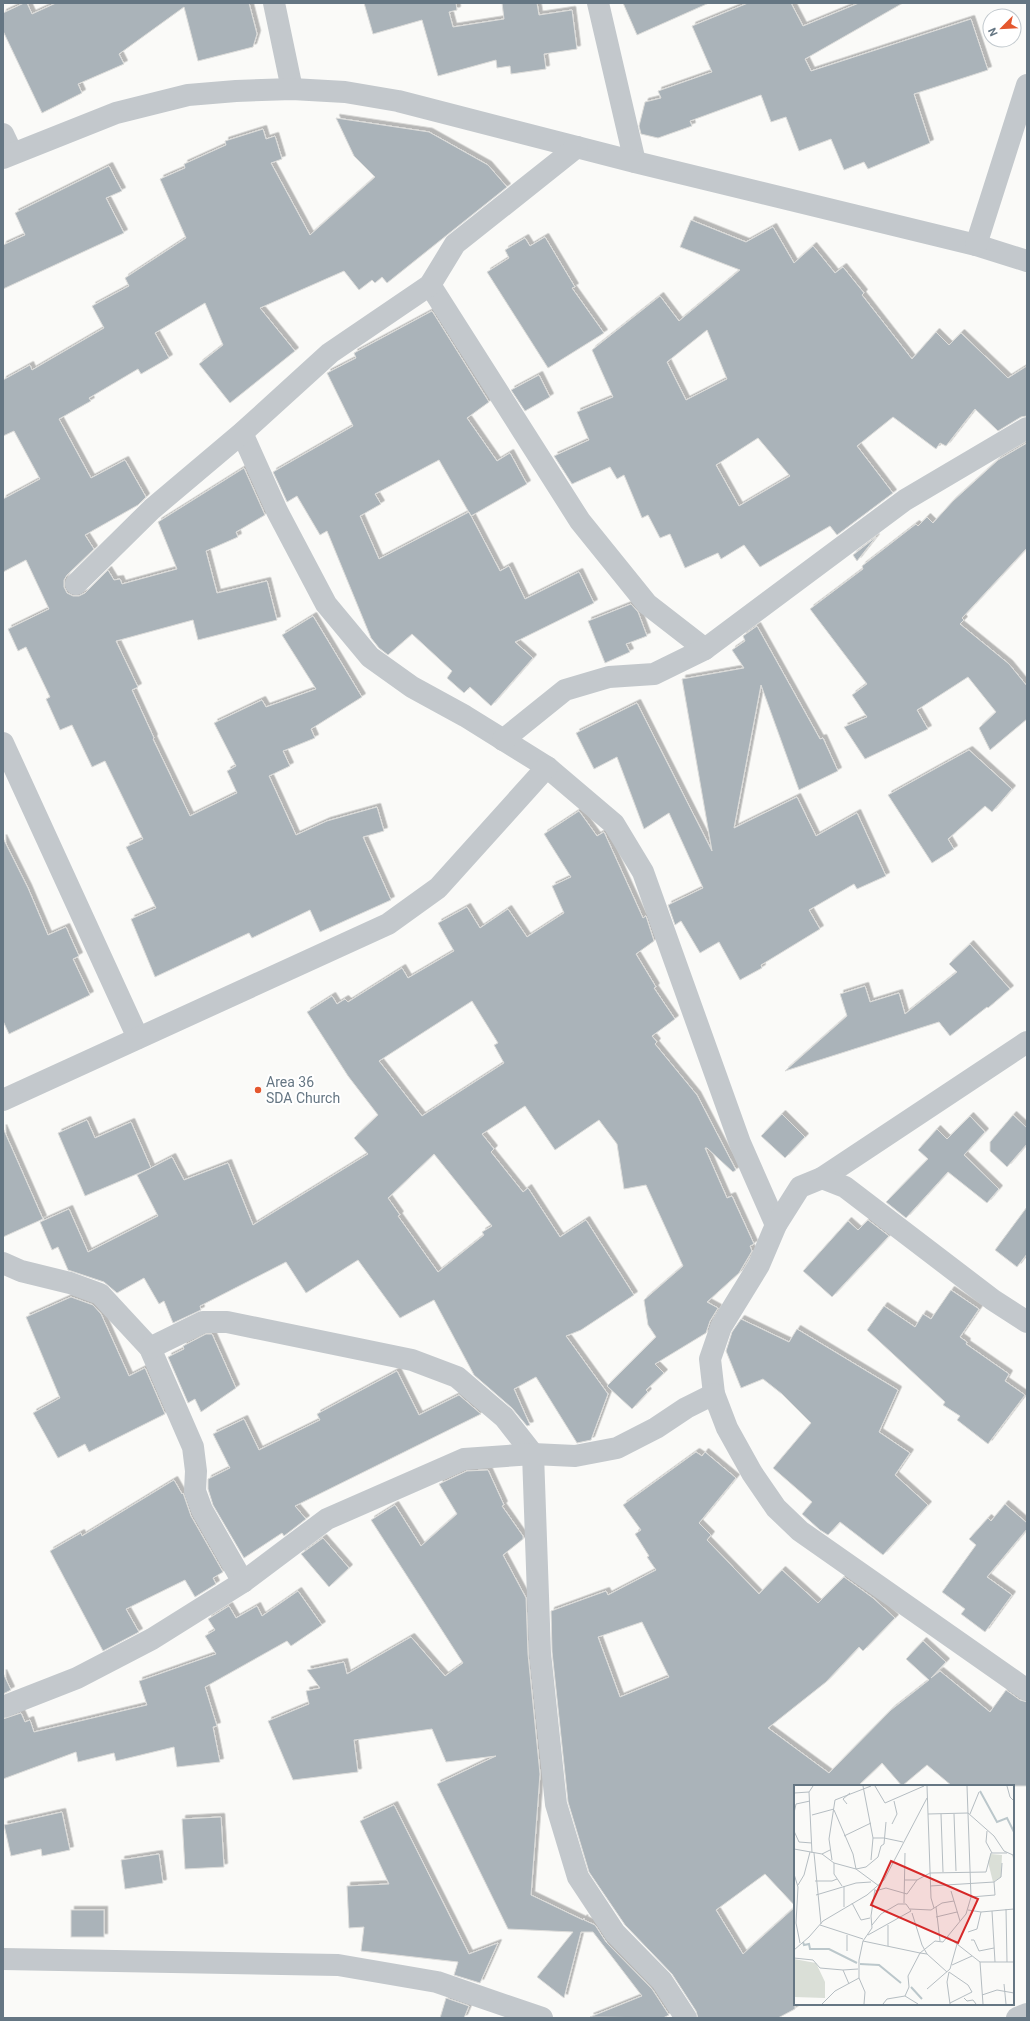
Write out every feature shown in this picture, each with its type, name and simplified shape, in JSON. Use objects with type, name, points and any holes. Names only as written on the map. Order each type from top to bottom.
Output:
[{"type":"street","points":[[274,3],[292,89]]},
{"type":"street","points":[[598,3],[635,162]]},
{"type":"street","points":[[976,245],[1027,85]]},
{"type":"street","points":[[3,134],[8,156],[116,113],[188,95],[236,91],[292,89],[345,92],[398,101],[635,162],[976,245],[1027,261]]},
{"type":"street","points":[[76,584],[152,509],[242,433],[330,353],[430,285],[455,244],[577,146]]},
{"type":"street","points":[[430,285],[580,521],[647,604],[705,649]]},
{"type":"street","points":[[503,740],[565,690],[609,677],[654,674],[705,649],[905,500],[1027,428]]},
{"type":"street","points":[[242,433],[277,511],[326,604],[370,657],[412,687],[547,767],[614,824],[643,872],[740,1144],[776,1225]]},
{"type":"street","points":[[3,743],[138,1038]]},
{"type":"street","points":[[3,1100],[388,924],[438,888],[547,767]]},
{"type":"street","points":[[1027,1042],[822,1178],[800,1187],[776,1225],[759,1265],[721,1327],[710,1359],[714,1394],[727,1428],[752,1473],[776,1508],[800,1531],[1027,1690]]},
{"type":"street","points":[[822,1178],[844,1187],[993,1300],[1027,1322]]},
{"type":"street","points":[[3,1263],[21,1271],[70,1283],[100,1294],[150,1348],[192,1447],[196,1471],[195,1491],[202,1510],[243,1582]]},
{"type":"street","points":[[150,1348],[203,1322],[227,1322],[412,1360],[457,1376],[504,1416],[533,1454],[540,1653],[556,1804],[578,1876],[615,1933],[662,1981],[686,2018]]},
{"type":"street","points":[[3,1707],[77,1678],[145,1642],[243,1582],[334,1516],[464,1459],[533,1454],[575,1456],[617,1448],[656,1428],[686,1408],[714,1394]]},
{"type":"street","points":[[3,1959],[338,1965],[437,1982],[542,2018]]},
{"type":"street","points":[[1016,2018],[1027,2014]]},
{"type":"building","points":[[27,3],[32,14],[56,3],[249,3],[257,34],[253,47],[198,61],[184,7],[119,54],[124,64],[78,84],[82,93],[42,113],[3,31],[3,13]]},
{"type":"building","points":[[364,3],[456,3],[457,10],[449,12],[453,27],[504,19],[502,3],[537,3],[539,15],[572,10],[577,49],[544,54],[546,69],[511,74],[510,66],[497,68],[496,60],[438,76],[422,20],[373,34]]},
{"type":"building","points":[[623,3],[709,3],[637,35]]},
{"type":"building","points":[[748,3],[791,3],[803,26],[859,3],[903,3],[805,59],[811,71],[971,19],[988,70],[914,94],[930,143],[868,169],[864,162],[844,170],[831,139],[799,151],[786,117],[771,122],[761,95],[690,121],[692,126],[658,138],[641,134],[639,126],[645,102],[661,98],[658,91],[712,72],[692,26]]},
{"type":"building","points":[[336,118],[429,132],[488,165],[507,187],[387,283],[382,277],[375,283],[372,280],[359,290],[344,271],[260,308],[295,351],[230,403],[199,364],[223,345],[205,303],[155,333],[169,358],[141,374],[138,369],[89,398],[91,401],[59,419],[91,478],[125,460],[146,497],[138,505],[85,535],[94,549],[67,575],[64,580],[64,587],[67,593],[73,596],[79,596],[85,593],[108,570],[114,580],[120,579],[122,584],[177,569],[158,522],[244,468],[265,515],[236,532],[238,537],[206,551],[217,593],[267,581],[277,620],[198,640],[193,620],[116,641],[138,687],[132,690],[154,738],[153,739],[190,816],[237,793],[227,771],[236,766],[214,723],[262,700],[266,707],[316,689],[282,635],[313,616],[362,697],[311,729],[315,738],[283,751],[290,766],[269,776],[296,835],[327,821],[377,807],[384,831],[363,837],[391,900],[320,932],[310,910],[252,938],[249,933],[155,977],[131,919],[156,908],[126,847],[143,839],[105,761],[92,767],[72,725],[60,730],[46,699],[50,697],[26,647],[18,651],[8,629],[49,609],[26,560],[3,572],[3,499],[40,479],[14,431],[3,436],[3,380],[30,365],[32,370],[104,328],[92,306],[129,286],[125,278],[186,238],[160,179],[185,168],[184,164],[226,145],[225,141],[263,129],[266,139],[275,136],[282,159],[271,163],[310,235],[375,177],[354,156]]},
{"type":"building","points":[[109,166],[122,191],[106,198],[124,233],[3,289],[3,245],[25,235],[15,213]]},
{"type":"building","points":[[691,220],[746,242],[773,227],[794,263],[813,246],[835,273],[843,267],[864,293],[862,295],[912,359],[936,332],[949,345],[961,333],[1008,378],[1027,366],[1027,416],[1021,417],[998,431],[975,409],[946,446],[940,443],[936,449],[893,417],[857,446],[893,493],[837,535],[830,526],[760,567],[744,545],[721,559],[718,553],[685,568],[670,534],[660,538],[648,515],[642,518],[624,475],[617,479],[610,467],[572,484],[554,456],[589,440],[577,412],[613,397],[592,350],[660,296],[679,321],[740,270],[680,247]],"holes":[[[707,330],[727,379],[686,400],[667,362]],[[758,438],[790,476],[739,506],[716,465]]]},
{"type":"building","points":[[545,237],[575,287],[572,288],[604,333],[548,368],[487,272],[509,258],[505,250],[525,238],[530,246]]},
{"type":"building","points":[[432,311],[489,402],[467,418],[497,461],[510,453],[527,484],[471,516],[500,571],[509,566],[525,599],[579,572],[594,603],[515,642],[533,658],[491,706],[470,687],[464,693],[447,678],[452,671],[412,634],[388,655],[379,648],[371,638],[327,531],[320,535],[297,496],[287,502],[273,472],[353,426],[327,373],[356,358],[354,353]],"holes":[[[439,460],[469,512],[379,559],[360,516],[381,504],[375,494]]]},
{"type":"building","points":[[539,375],[550,397],[525,411],[511,390]]},
{"type":"building","points":[[1027,443],[1027,548],[962,618],[964,620],[960,624],[1009,664],[1027,686],[1027,719],[990,750],[979,728],[996,712],[968,677],[917,710],[928,729],[865,759],[844,727],[867,717],[852,695],[867,684],[810,609],[863,569],[862,566],[916,524],[918,526],[927,517],[933,523],[953,501],[998,460]]},
{"type":"building","points":[[876,537],[857,561],[853,555]]},
{"type":"building","points":[[631,604],[638,612],[647,636],[626,644],[630,652],[605,663],[588,621]]},
{"type":"building","points":[[757,626],[820,739],[823,738],[838,771],[799,790],[761,685],[734,828],[797,797],[816,836],[857,813],[886,876],[857,889],[854,884],[809,910],[820,929],[761,965],[762,968],[740,980],[719,942],[700,953],[681,921],[675,925],[668,905],[703,888],[669,813],[644,829],[617,757],[594,769],[576,733],[637,703],[712,851],[682,679],[744,668],[732,650],[745,641],[743,636]]},
{"type":"building","points":[[969,750],[1012,789],[992,812],[985,806],[948,839],[954,849],[932,863],[888,795]]},
{"type":"building","points":[[579,811],[597,836],[604,832],[643,918],[646,916],[654,941],[636,954],[656,987],[654,988],[675,1019],[652,1036],[657,1042],[655,1044],[697,1095],[736,1170],[733,1172],[707,1148],[705,1148],[727,1198],[732,1196],[754,1244],[750,1246],[752,1251],[739,1273],[707,1302],[718,1308],[710,1321],[706,1333],[655,1364],[664,1373],[646,1390],[648,1392],[632,1409],[607,1386],[656,1337],[648,1325],[644,1300],[683,1266],[646,1185],[624,1189],[617,1144],[599,1120],[555,1150],[525,1106],[482,1134],[494,1149],[491,1152],[523,1192],[528,1188],[560,1237],[586,1220],[634,1295],[581,1330],[566,1336],[608,1394],[591,1440],[577,1443],[536,1377],[514,1389],[530,1425],[527,1426],[512,1408],[474,1375],[434,1300],[400,1318],[358,1260],[306,1293],[286,1262],[200,1306],[201,1310],[173,1323],[164,1301],[159,1304],[144,1278],[117,1293],[104,1282],[68,1270],[58,1247],[52,1250],[40,1222],[69,1209],[88,1252],[158,1216],[137,1175],[172,1157],[184,1180],[228,1163],[253,1225],[368,1154],[354,1138],[378,1115],[348,1076],[307,1012],[332,996],[337,1004],[345,999],[348,1002],[402,968],[408,978],[454,951],[438,923],[467,907],[480,928],[508,909],[527,937],[564,913],[552,886],[571,877],[544,834]],"holes":[[[472,1001],[498,1043],[494,1045],[504,1063],[422,1116],[379,1061]],[[434,1154],[492,1226],[482,1232],[484,1235],[438,1272],[398,1216],[400,1215],[388,1198]]]},
{"type":"building","points":[[3,838],[28,888],[48,935],[66,927],[79,956],[73,959],[90,995],[9,1034],[3,1021]]},
{"type":"building","points":[[970,944],[1010,989],[988,1008],[987,1007],[950,1036],[939,1022],[785,1071],[847,1016],[840,994],[865,986],[870,1002],[899,993],[905,1014],[957,972],[949,964]]},
{"type":"building","points":[[782,1114],[805,1137],[785,1158],[761,1136]]},
{"type":"building","points":[[1013,1115],[1027,1128],[1027,1144],[1007,1167],[990,1151],[990,1142]]},
{"type":"building","points":[[970,1116],[985,1132],[964,1155],[999,1189],[987,1203],[948,1172],[906,1218],[886,1202],[928,1159],[918,1150],[937,1129],[947,1139]]},
{"type":"building","points":[[87,1120],[95,1138],[131,1122],[151,1168],[85,1196],[58,1133]]},
{"type":"building","points":[[3,1128],[43,1219],[3,1237]]},
{"type":"building","points":[[1027,1207],[1027,1254],[1017,1267],[995,1250]]},
{"type":"building","points":[[868,1220],[889,1236],[832,1297],[803,1271],[848,1221],[858,1230]]},
{"type":"building","points":[[951,1290],[979,1309],[960,1337],[967,1342],[966,1344],[1009,1374],[1005,1381],[1025,1395],[988,1444],[957,1420],[960,1416],[943,1405],[945,1402],[867,1330],[884,1306],[915,1327],[923,1314],[931,1319]]},
{"type":"building","points":[[71,1297],[93,1305],[101,1314],[129,1376],[145,1368],[165,1414],[89,1452],[85,1444],[58,1458],[33,1413],[60,1398],[26,1317]]},
{"type":"building","points":[[741,1319],[789,1342],[797,1329],[898,1390],[879,1432],[910,1453],[895,1475],[928,1505],[883,1555],[840,1522],[828,1535],[820,1530],[802,1514],[812,1502],[773,1468],[811,1423],[782,1394],[763,1379],[741,1388],[726,1351],[732,1332]]},
{"type":"building","points":[[206,1334],[212,1334],[236,1388],[201,1412],[195,1399],[188,1403],[168,1357],[184,1349],[183,1346]]},
{"type":"building","points":[[397,1371],[419,1415],[459,1395],[481,1414],[295,1506],[306,1519],[284,1536],[282,1533],[244,1558],[213,1505],[208,1489],[208,1479],[230,1468],[213,1434],[244,1419],[259,1450],[320,1420],[317,1414]]},
{"type":"building","points":[[696,1452],[702,1456],[705,1452],[736,1478],[699,1523],[711,1535],[707,1540],[759,1594],[782,1570],[818,1603],[844,1577],[873,1598],[895,1618],[863,1651],[859,1647],[826,1682],[768,1728],[829,1773],[891,1710],[929,1680],[906,1659],[923,1641],[946,1662],[931,1678],[940,1671],[990,1712],[1006,1690],[1020,1700],[1027,1702],[1027,1786],[951,1785],[927,1765],[903,1785],[901,1785],[882,1763],[859,1785],[794,1785],[794,1905],[765,1874],[716,1910],[743,1954],[794,1908],[795,2009],[778,2018],[698,2018],[696,2011],[672,1974],[625,1925],[589,1872],[568,1802],[552,1652],[551,1611],[606,1591],[608,1595],[656,1570],[647,1557],[649,1556],[635,1534],[641,1530],[623,1505]],"holes":[[[642,1622],[669,1677],[620,1697],[598,1637]]]},
{"type":"building","points":[[488,1470],[504,1505],[502,1506],[523,1536],[523,1539],[503,1555],[526,1598],[528,1654],[540,1774],[531,1895],[583,1920],[584,1918],[584,1920],[595,1925],[606,1942],[652,1989],[669,2015],[663,2018],[590,2017],[642,1996],[593,1932],[581,1932],[564,1998],[537,1977],[573,1932],[508,1929],[437,1784],[496,1756],[446,1762],[432,1729],[354,1740],[358,1772],[293,1780],[268,1721],[309,1704],[306,1691],[320,1688],[307,1670],[344,1662],[347,1674],[411,1637],[445,1676],[463,1663],[371,1520],[395,1505],[421,1546],[457,1514],[439,1484],[467,1471]]},
{"type":"building","points":[[174,1480],[182,1494],[183,1493],[191,1516],[223,1572],[213,1578],[216,1584],[195,1597],[185,1580],[126,1609],[139,1632],[103,1651],[50,1551],[81,1533],[82,1536]]},
{"type":"building","points":[[1005,1504],[1027,1523],[1027,1529],[987,1577],[1012,1595],[985,1632],[961,1614],[965,1609],[942,1592],[976,1545],[969,1539],[988,1518],[991,1521]]},
{"type":"building","points":[[323,1538],[349,1568],[329,1587],[301,1554]]},
{"type":"building","points":[[298,1591],[322,1625],[291,1646],[287,1641],[205,1687],[217,1726],[213,1727],[220,1762],[177,1767],[174,1747],[116,1761],[114,1753],[78,1762],[76,1752],[3,1779],[3,1719],[21,1713],[25,1722],[30,1720],[34,1732],[147,1705],[139,1681],[216,1654],[205,1636],[215,1630],[208,1619],[229,1606],[236,1618],[257,1606],[262,1616]]},
{"type":"building","points":[[3,1673],[11,1690],[3,1694]]},
{"type":"building","points":[[394,1805],[469,1954],[498,1943],[480,1983],[454,1975],[458,1962],[361,1951],[364,1927],[349,1928],[347,1886],[389,1884],[360,1821]]},
{"type":"building","points":[[62,1812],[70,1850],[42,1856],[41,1849],[11,1856],[4,1825]]},
{"type":"building","points":[[221,1817],[224,1867],[185,1869],[182,1819]]},
{"type":"building","points":[[159,1854],[163,1883],[125,1889],[121,1860]]},
{"type":"building","points":[[71,1910],[104,1910],[104,1937],[71,1937]]},
{"type":"building","points":[[446,1998],[469,2006],[464,2018],[440,2018]]},
{"type":"place","name":"Area 36 SDA Church","points":[[258,1090]]}]
